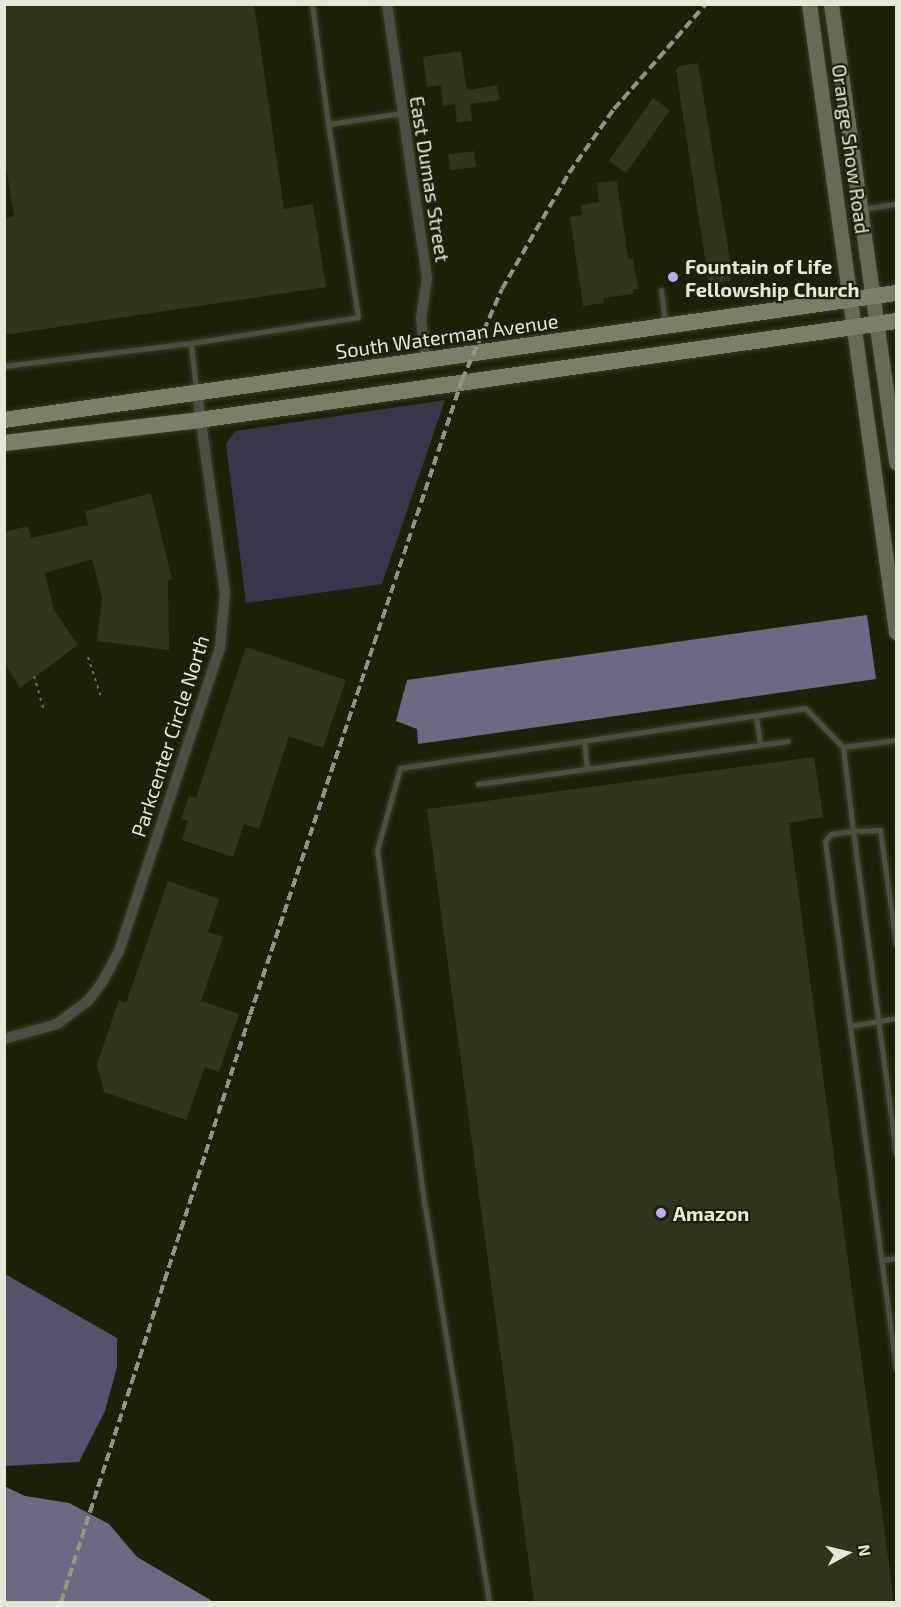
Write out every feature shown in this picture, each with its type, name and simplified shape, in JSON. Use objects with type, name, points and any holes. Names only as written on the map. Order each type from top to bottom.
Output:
[{"type":"main road","name":"Orange Show Road","points":[[809,4],[897,632]]},
{"type":"main road","name":"Orange Show Road","points":[[831,4],[897,462]]},
{"type":"main road","name":"South Waterman Avenue","points":[[4,420],[897,293]]},
{"type":"main road","points":[[4,443],[198,420],[897,321]]},
{"type":"street","name":"East Dumas Street","points":[[387,4],[427,278],[421,319],[426,359]]},
{"type":"street","name":"Parkcenter Circle North","points":[[4,1039],[57,1024],[88,1002],[119,951],[220,648],[225,593],[198,420],[197,394]]},
{"type":"lane","points":[[4,366],[191,343],[358,318],[312,4]]},
{"type":"lane","points":[[328,124],[402,113]]},
{"type":"lane","points":[[860,209],[897,204]]},
{"type":"lane","points":[[661,290],[665,326]]},
{"type":"lane","points":[[191,343],[197,394]]},
{"type":"lane","points":[[489,1602],[424,1202],[377,850],[399,768],[804,708],[843,747],[897,1155]]},
{"type":"lane","points":[[756,716],[760,745]]},
{"type":"lane","points":[[843,747],[897,740]]},
{"type":"lane","points":[[584,741],[587,768]]},
{"type":"lane","points":[[478,784],[788,741]]},
{"type":"lane","points":[[897,944],[880,830],[831,834],[825,841],[897,1368]]},
{"type":"lane","points":[[850,1026],[897,1018]]},
{"type":"lane","points":[[882,1260],[897,1258]]},
{"type":"path","points":[[88,657],[100,695]]},
{"type":"path","points":[[34,676],[44,710]]},
{"type":"shaded area","points":[[445,400],[382,584],[246,603],[226,444],[235,431]]},
{"type":"shaded area","points":[[867,615],[876,679],[418,744],[417,729],[396,721],[407,680]]},
{"type":"shaded area","points":[[5,1274],[117,1338],[117,1367],[105,1411],[79,1462],[5,1466]]},
{"type":"shaded area","points":[[4,1486],[25,1496],[69,1503],[109,1524],[137,1557],[214,1602],[5,1602]]},
{"type":"building","points":[[4,4],[254,4],[284,209],[313,204],[326,287],[4,335],[4,218],[14,216],[4,155]]},
{"type":"building","points":[[461,51],[466,86],[469,90],[497,85],[500,100],[470,104],[472,121],[457,122],[455,104],[443,106],[441,85],[427,87],[423,57]]},
{"type":"building","points":[[698,63],[732,272],[730,281],[709,284],[676,70],[679,66]]},
{"type":"building","points":[[653,98],[670,110],[626,173],[609,161]]},
{"type":"building","points":[[474,151],[476,167],[450,170],[448,154]]},
{"type":"building","points":[[617,181],[627,252],[629,259],[633,259],[638,289],[633,289],[633,294],[603,298],[604,303],[583,306],[570,217],[582,215],[581,205],[599,202],[597,183]]},
{"type":"building","points":[[151,493],[172,579],[168,580],[169,650],[97,641],[102,598],[92,559],[45,573],[54,610],[78,645],[20,688],[4,662],[4,532],[28,526],[31,538],[88,525],[85,511]]},
{"type":"building","points":[[246,647],[346,680],[323,748],[289,736],[259,829],[244,824],[233,857],[182,840],[188,821],[181,819],[189,796],[196,798]]},
{"type":"building","name":"Amazon","points":[[814,757],[823,817],[789,823],[894,1602],[534,1602],[427,809]]},
{"type":"building","points":[[168,881],[219,899],[208,932],[223,937],[201,1001],[239,1014],[219,1072],[205,1067],[186,1120],[104,1092],[97,1064],[119,1000],[126,1003]]},
{"type":"railway","points":[[61,1602],[250,1015],[462,380],[502,289],[569,173],[614,109],[706,4]]},
{"type":"place","name":"Fountain of Life Fellowship Church","points":[[673,277]]},
{"type":"place","name":"Amazon","points":[[661,1213]]}]
